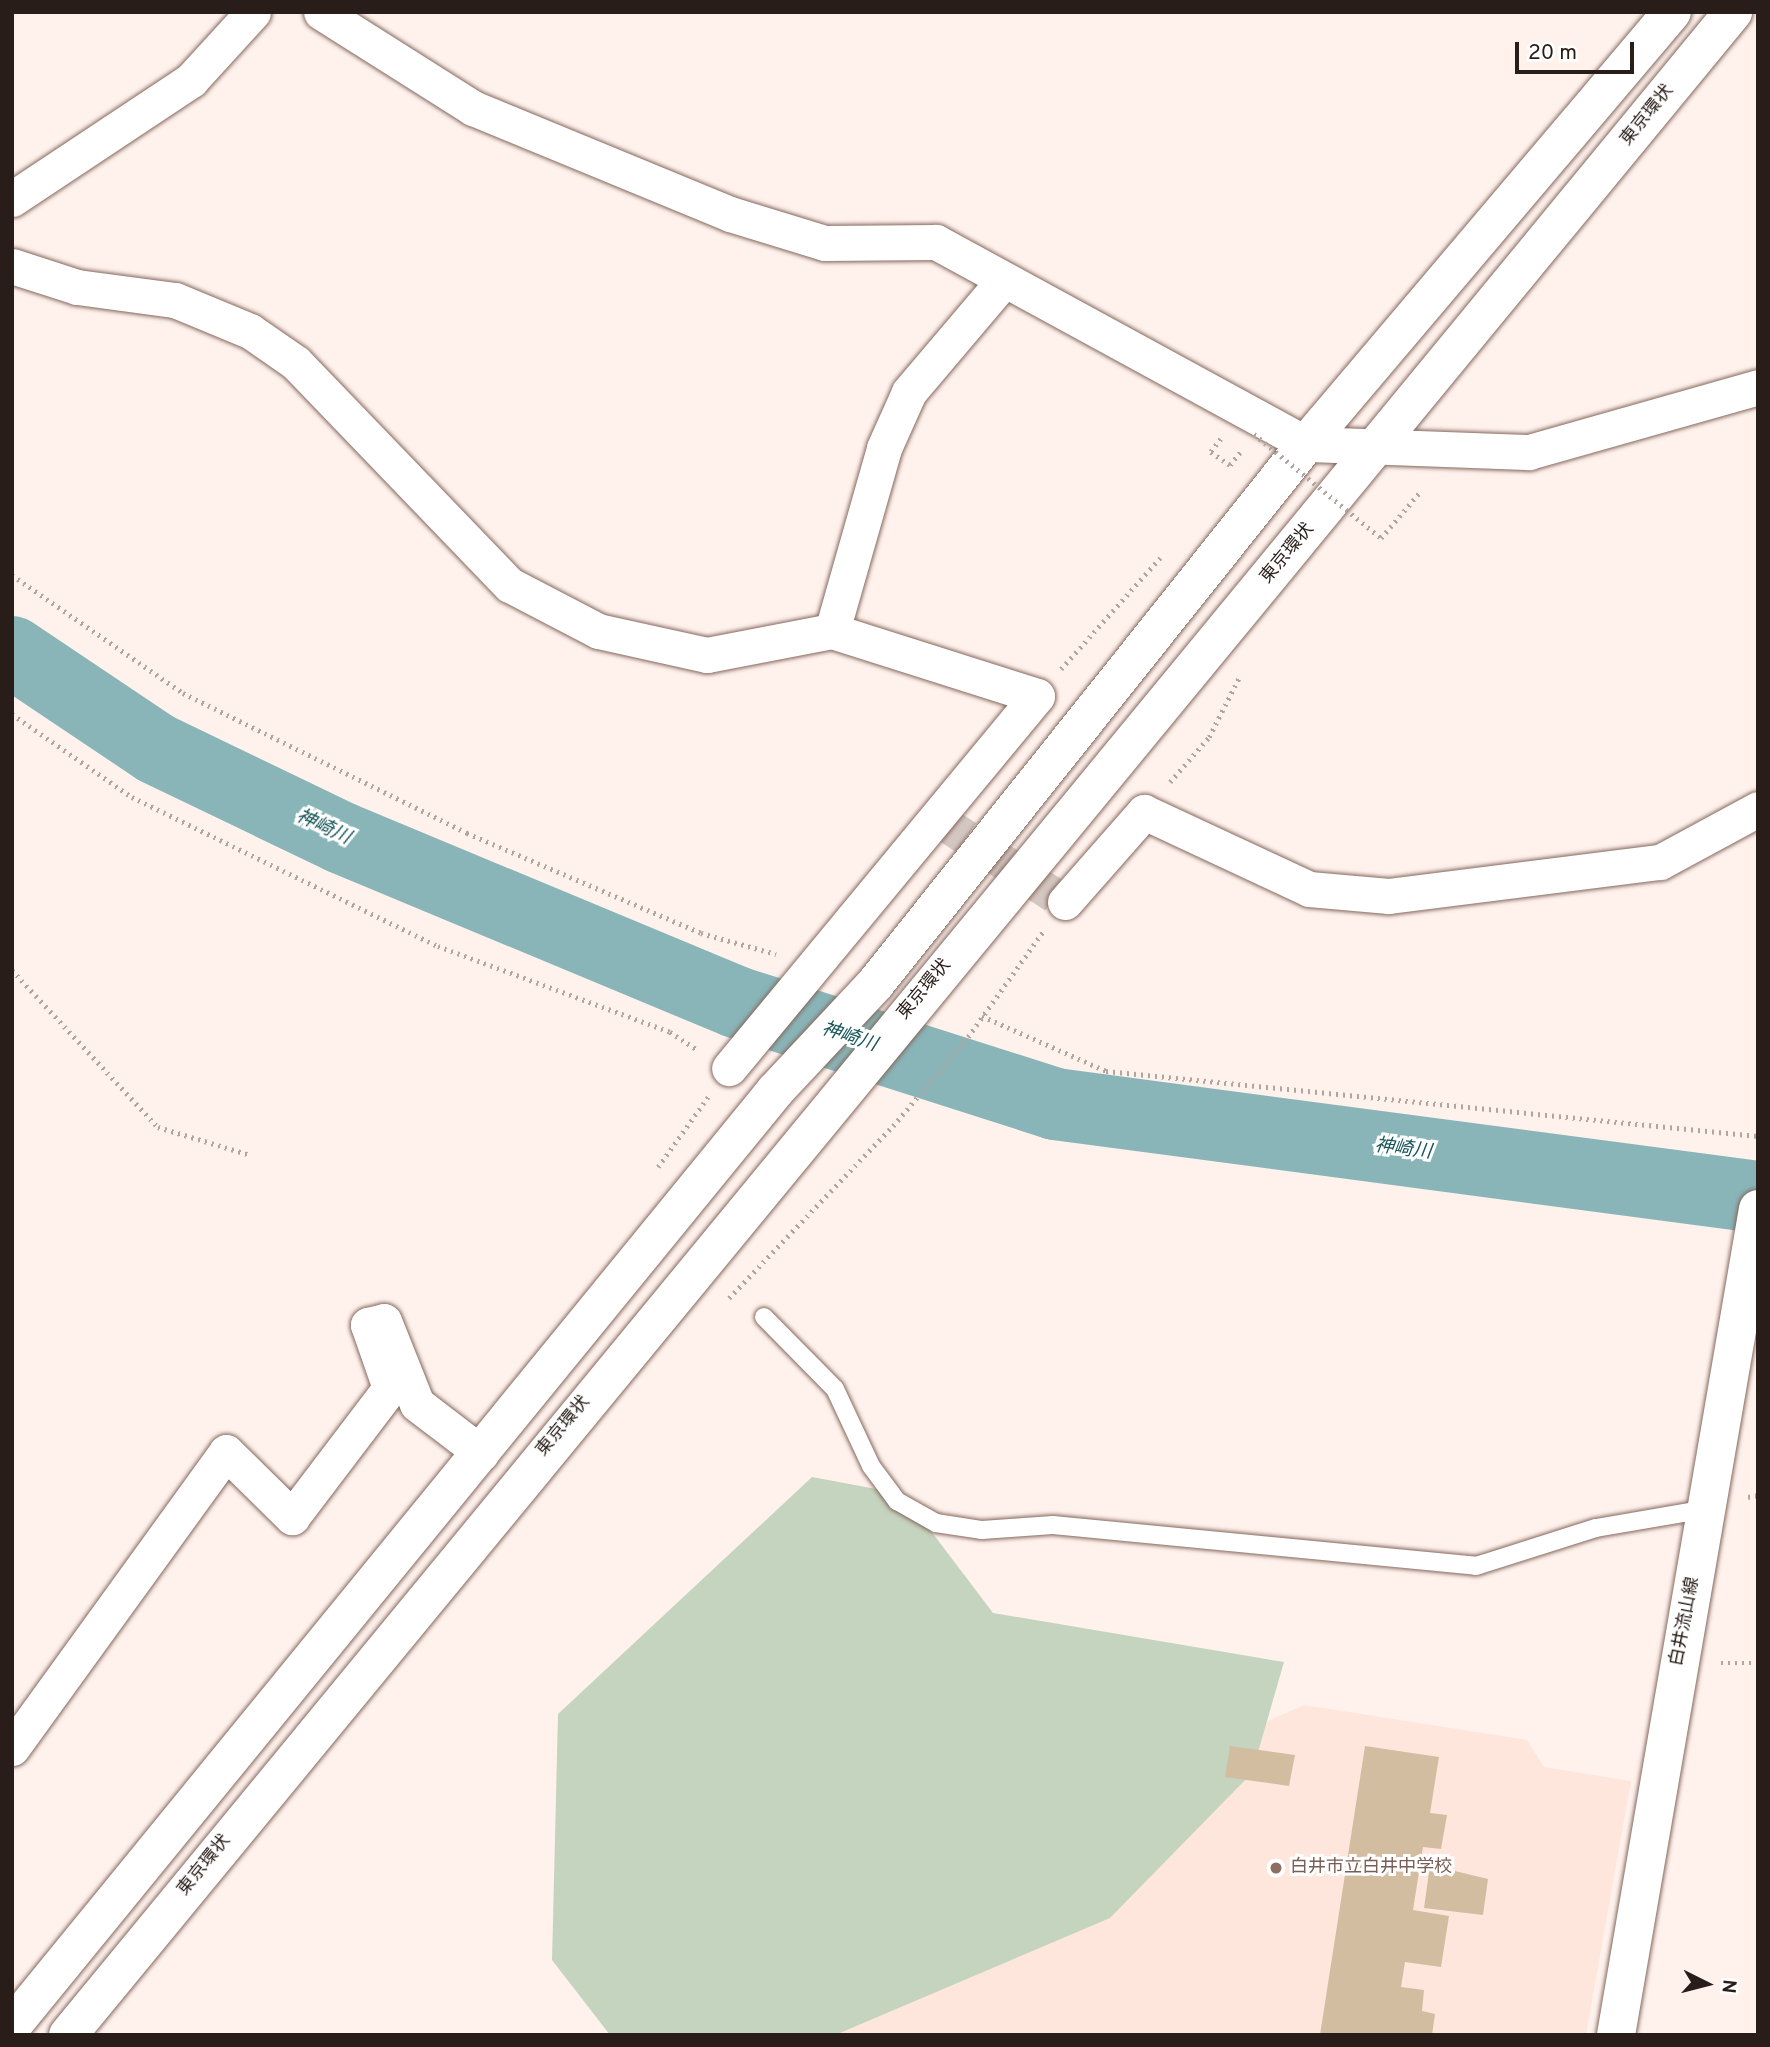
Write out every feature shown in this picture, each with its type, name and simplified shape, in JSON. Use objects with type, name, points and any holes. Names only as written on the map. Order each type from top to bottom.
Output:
[{"type":"main road","points":[[12,2026],[776,1090],[876,983],[1306,444],[1672,12]]},
{"type":"main road","name":"東京環状","points":[[68,2035],[915,1002],[1375,450],[1733,12]]},
{"type":"main road","name":"白井流山線","points":[[1616,2035],[1758,1209]]},
{"type":"street","points":[[12,199],[191,80],[253,12]]},
{"type":"street","points":[[321,12],[473,108],[730,214],[825,243],[936,242],[1306,444],[1375,450],[1529,452],[1758,387]]},
{"type":"street","points":[[12,267],[77,287],[175,300],[250,331],[296,363],[510,585],[598,631],[707,655],[832,631],[1037,696],[729,1069]]},
{"type":"street","points":[[832,631],[884,448],[909,392],[1004,280]]},
{"type":"street","points":[[1065,902],[1144,812],[1309,890],[1390,896],[1660,862],[1758,809]]},
{"type":"street","points":[[12,1748],[226,1452],[292,1517],[390,1388],[368,1325],[384,1321],[417,1404],[481,1453]]},
{"type":"lane","points":[[764,1317],[835,1389],[871,1466],[897,1501],[936,1523],[982,1531],[1053,1525],[1476,1566],[1596,1528],[1707,1509]]},
{"type":"path","points":[[1254,434],[1381,538],[1420,492]]},
{"type":"path","points":[[1037,696],[1167,550]]},
{"type":"path","points":[[12,575],[183,693],[455,827],[701,933],[815,964]]},
{"type":"path","points":[[1144,812],[1209,737],[1244,670]]},
{"type":"path","points":[[12,714],[132,797],[438,946],[670,1032],[729,1069]]},
{"type":"path","points":[[893,1126],[968,1037],[1065,902]]},
{"type":"path","points":[[12,970],[158,1127],[251,1155]]},
{"type":"path","points":[[982,1016],[1106,1071],[1758,1136]]},
{"type":"shaded area","name":"白井市立白井中学校","points":[[1304,1705],[1527,1740],[1544,1767],[1631,1781],[1586,2035],[743,2035],[738,1956]]},
{"type":"green space","points":[[812,1477],[903,1494],[993,1613],[1284,1662],[1252,1773],[1110,1918],[835,2035],[610,2035],[552,1960],[558,1714]]},
{"type":"building","points":[[1230,1746],[1295,1755],[1289,1786],[1225,1777]]},
{"type":"building","points":[[1365,1746],[1439,1757],[1430,1813],[1447,1815],[1441,1849],[1423,1847],[1413,1910],[1449,1916],[1441,1967],[1405,1962],[1401,1987],[1424,1990],[1422,2011],[1435,2014],[1432,2035],[1320,2035]]},
{"type":"building","points":[[1430,1865],[1488,1879],[1483,1915],[1424,1908]]},
{"type":"waterway","name":"神崎川","points":[[12,652],[157,749],[342,838],[736,1002],[1055,1104],[1758,1197]]},
{"type":"tunnel","points":[[937,818],[1065,902]]},
{"type":"place","name":"白井市立白井中学校","points":[[1276,1868]]}]
